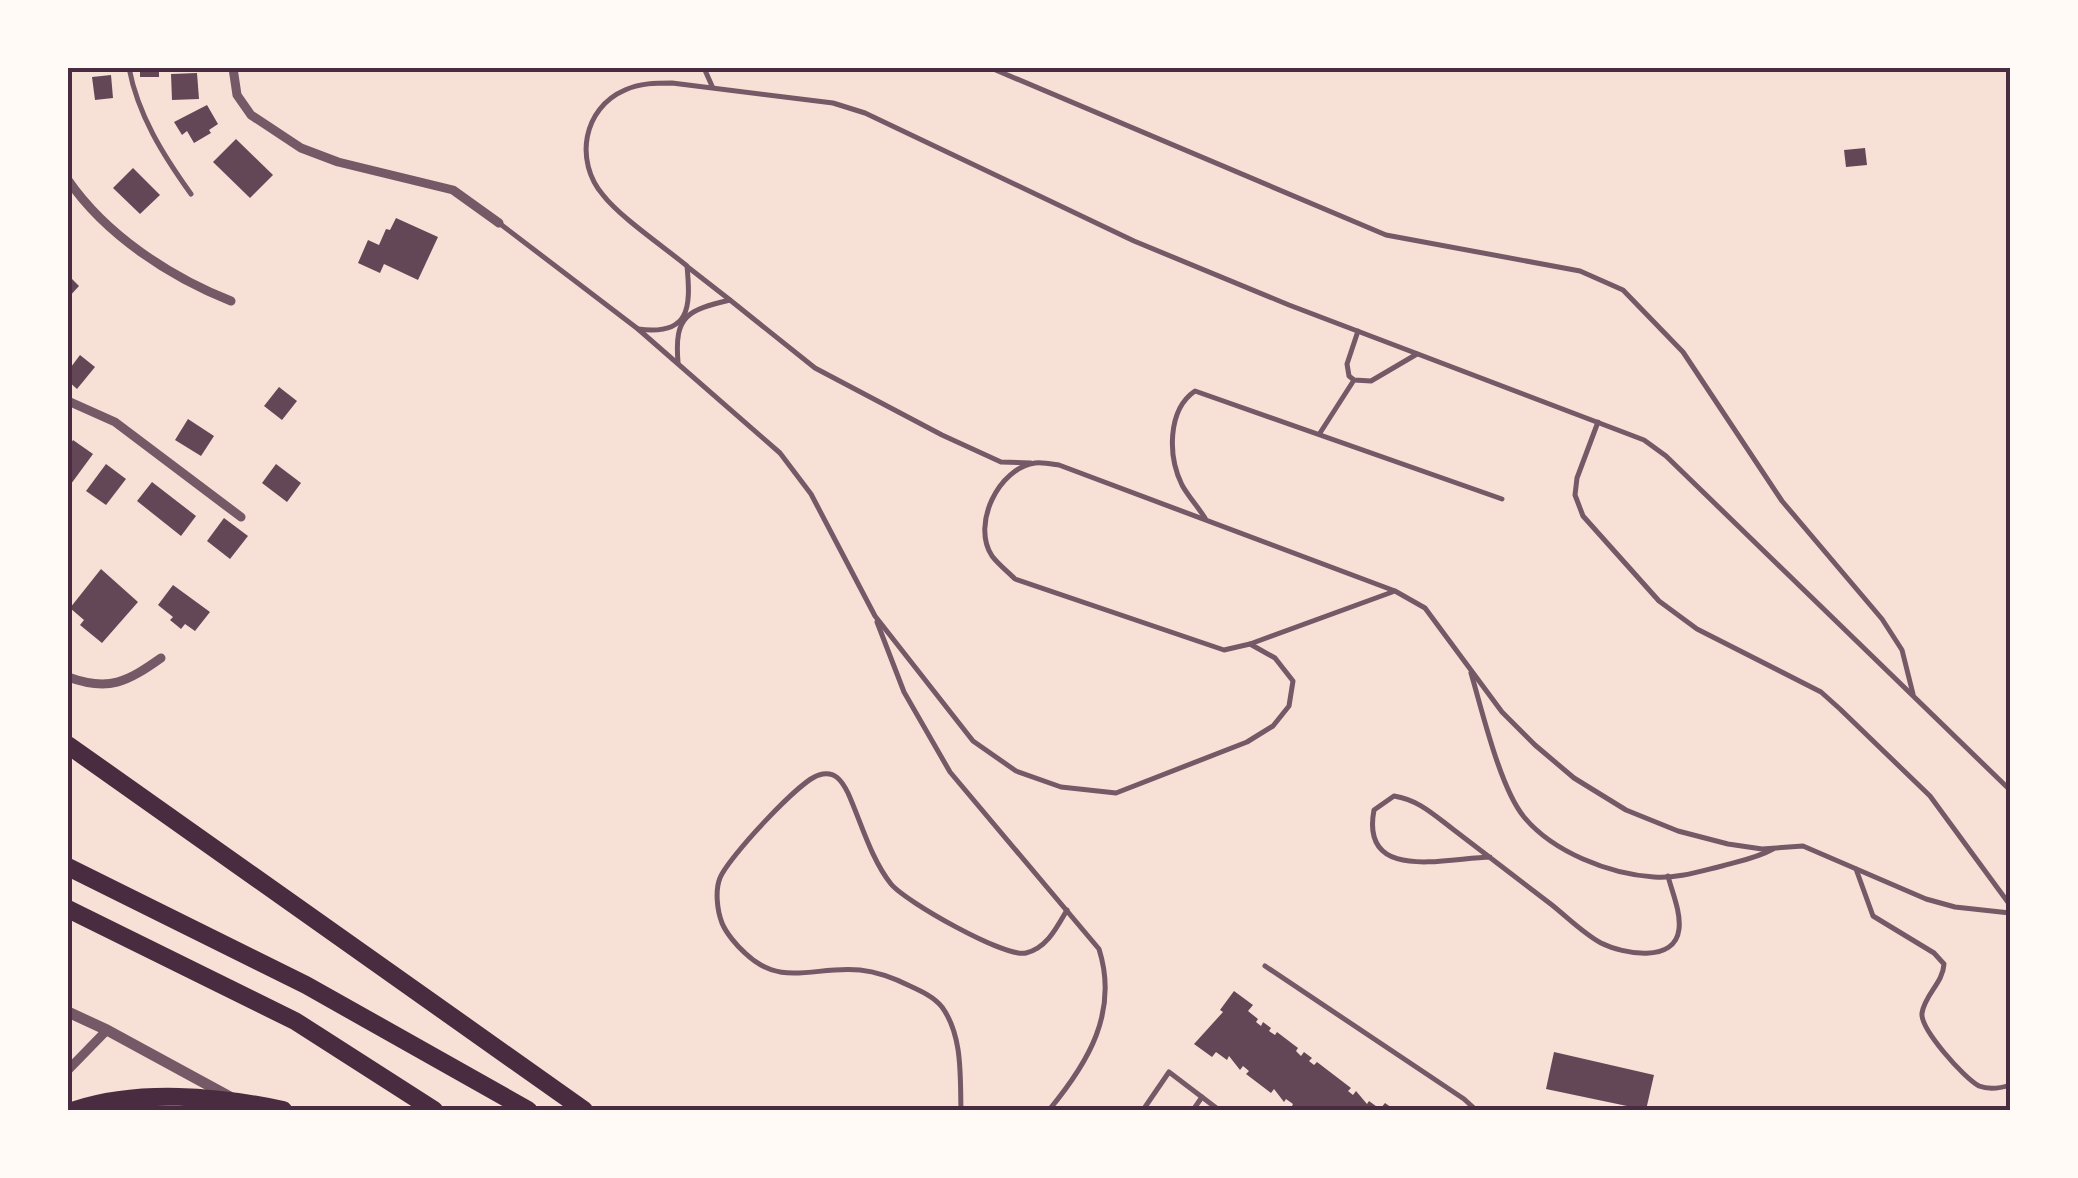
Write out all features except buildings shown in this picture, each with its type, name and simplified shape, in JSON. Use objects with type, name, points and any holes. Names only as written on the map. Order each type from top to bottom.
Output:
[{"type":"highway","points":[[68,745],[584,1110]]},
{"type":"highway","points":[[68,867],[306,985],[528,1110]]},
{"type":"highway","points":[[68,909],[296,1021],[434,1110]]},
{"type":"highway","points":[[76,1110],[131,1100],[197,1098],[283,1110]]},
{"type":"street","points":[[233,68],[237,95],[250,116],[301,148],[338,162],[453,190],[499,223]]},
{"type":"street","points":[[68,180],[88,205],[148,258],[193,286],[232,301]]},
{"type":"street","points":[[68,400],[115,422],[242,517]]},
{"type":"street","points":[[68,678],[89,684],[115,684],[133,678],[161,658]]},
{"type":"street","points":[[68,1012],[256,1110]]},
{"type":"street","points":[[68,1070],[107,1030]]},
{"type":"lane","points":[[129,68],[163,155],[191,194]]},
{"type":"lane","points":[[704,68],[712,86]]},
{"type":"lane","points":[[992,68],[1386,234],[1580,271],[1623,290],[1683,352],[1782,502],[1882,619],[1902,650],[1914,697]]},
{"type":"lane","points":[[2010,790],[1666,456],[1644,440],[1134,241],[864,113],[832,102],[712,86],[648,83],[610,99],[591,122],[584,145],[602,195],[815,368],[1001,462],[1059,464],[1396,591],[1425,608],[1502,712],[1534,745],[1574,778],[1626,810],[1728,844],[1802,846],[1926,899],[1955,907],[2010,913]]},
{"type":"lane","points":[[499,223],[638,330],[794,468],[875,616],[904,692],[950,772],[1099,949],[1107,973],[1106,1000],[1096,1037],[1076,1078],[1049,1110]]},
{"type":"lane","points":[[678,365],[676,343],[690,296],[687,266]]},
{"type":"lane","points":[[638,330],[654,331],[682,320],[695,308],[730,300]]},
{"type":"lane","points":[[1358,331],[1347,364],[1354,380],[1371,381],[1417,354]]},
{"type":"lane","points":[[1320,433],[1354,380]]},
{"type":"lane","points":[[1207,520],[1181,484],[1172,441],[1178,410],[1195,391],[1502,498]]},
{"type":"lane","points":[[1598,422],[1576,478],[1575,495],[1584,516],[1659,601],[1696,629],[1821,692],[1840,709],[1930,796],[2010,905]]},
{"type":"lane","points":[[1032,463],[993,495],[983,525],[992,556],[1015,578],[1224,650],[1396,591]]},
{"type":"lane","points":[[875,616],[973,741],[1016,771],[1060,787],[1116,793],[1247,742],[1273,726],[1289,706],[1293,681],[1274,658],[1250,644]]},
{"type":"lane","points":[[1468,665],[1496,758],[1521,814],[1540,834],[1573,854],[1619,872],[1668,876],[1746,860],[1774,848]]},
{"type":"lane","points":[[961,1110],[958,1048],[942,1006],[888,975],[856,970],[784,974],[761,968],[740,949],[722,923],[717,893],[720,878],[736,852],[802,786],[819,774],[833,775],[840,778],[848,793],[891,884],[910,900],[994,945],[1021,955],[1050,938],[1067,910]]},
{"type":"lane","points":[[1490,857],[1424,862],[1386,856],[1370,838],[1374,810],[1394,796],[1413,799],[1490,857],[1599,942],[1626,952],[1646,954],[1674,943],[1679,920],[1668,876]]},
{"type":"lane","points":[[1856,869],[1873,916],[1934,953],[1944,964],[1943,976],[1923,1007],[1921,1018],[1926,1030],[1959,1069],[1980,1086],[2010,1085]]},
{"type":"lane","points":[[1265,966],[1476,1110]]},
{"type":"lane","points":[[1143,1110],[1169,1072],[1219,1110]]},
{"type":"lane","points":[[1193,1110],[1202,1098]]}]
